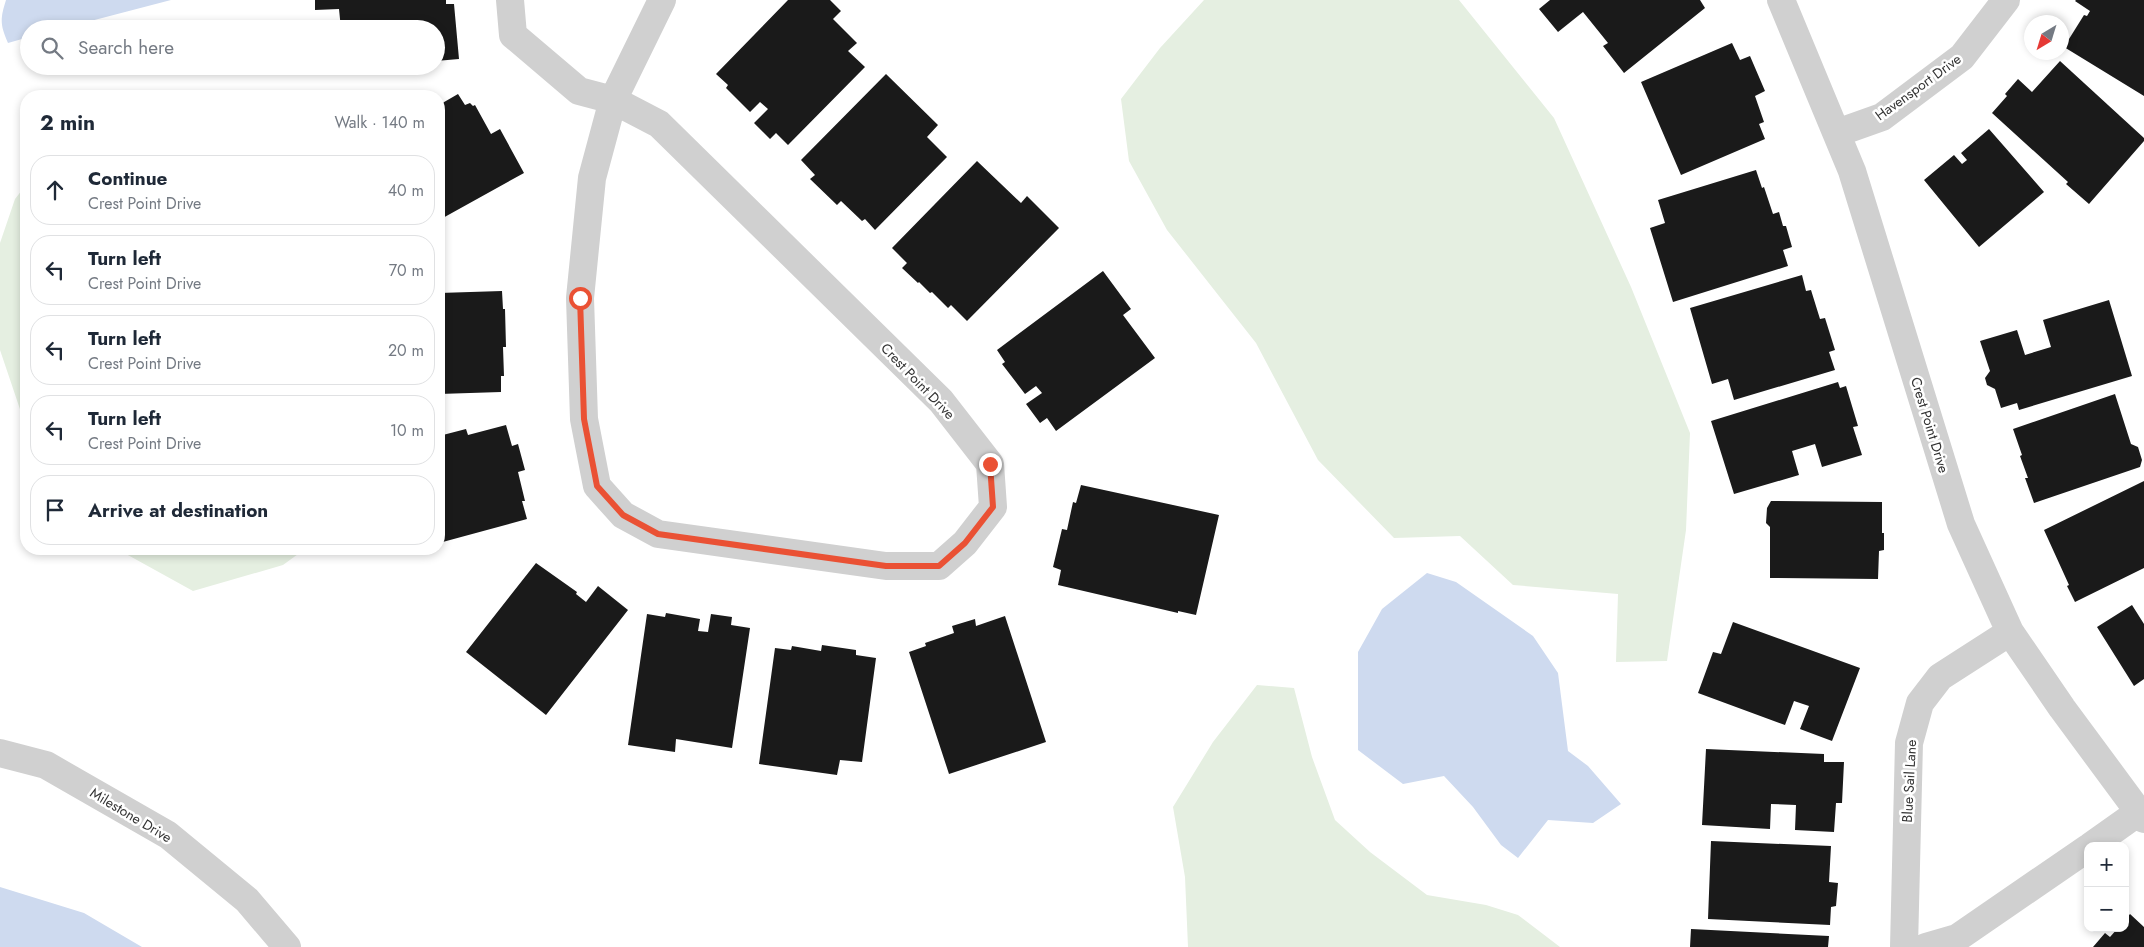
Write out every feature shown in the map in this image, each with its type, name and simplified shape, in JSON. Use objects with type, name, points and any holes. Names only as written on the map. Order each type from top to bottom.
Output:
[{"type":"street","name":"Crest Point Drive","points":[[510,0],[512,34],[546,65],[580,90],[612,100],[659,124],[941,401],[990,464],[993,507],[965,543],[939,566],[886,566],[658,534],[623,515],[597,486],[584,419],[580,298],[592,178],[612,100],[662,0]]},
{"type":"street","name":"Crest Point Drive","points":[[1781,0],[1852,171],[1960,524],[2010,632],[2062,708],[2142,816]]},
{"type":"street","name":"Havensport Drive","points":[[1837,133],[1882,117],[1962,57],[2006,0]]},
{"type":"street","name":"Blue Sail Lane","points":[[1904,947],[1909,743],[1920,703],[1940,677],[2010,632]]},
{"type":"street","name":"Milestone Drive","points":[[0,753],[46,765],[168,835],[248,900],[287,947]]},
{"type":"street","points":[[2098,842],[2142,816]]},
{"type":"street","points":[[1926,947],[1957,938],[2084,850]]},
{"type":"green space","points":[[1204,0],[1459,0],[1554,118],[1631,287],[1690,433],[1686,530],[1667,661],[1616,662],[1618,594],[1513,585],[1460,536],[1394,538],[1318,460],[1256,343],[1167,230],[1129,161],[1121,99],[1160,48]]},
{"type":"green space","points":[[20,193],[20,409],[0,350],[0,243],[15,199]]},
{"type":"green space","points":[[128,555],[297,555],[283,565],[193,591]]},
{"type":"green space","points":[[1257,685],[1294,688],[1312,757],[1335,820],[1370,852],[1427,895],[1486,905],[1518,915],[1560,947],[1188,947],[1185,877],[1173,807],[1213,742]]},
{"type":"water","points":[[6,0],[171,0],[94,20],[20,20],[20,40],[8,43],[3,31],[3,12]]},
{"type":"water","points":[[1427,573],[1456,582],[1533,636],[1558,673],[1568,751],[1588,766],[1621,804],[1593,823],[1548,820],[1518,858],[1501,845],[1473,807],[1444,776],[1403,784],[1358,750],[1358,652],[1382,609]]},
{"type":"water","points":[[0,887],[84,913],[142,947],[0,947]]},
{"type":"building","points":[[315,0],[446,0],[446,4],[454,4],[459,59],[445,60],[445,20],[340,20],[339,9],[315,10]]},
{"type":"building","points":[[788,0],[830,0],[841,11],[833,19],[857,43],[848,51],[865,67],[788,145],[776,133],[770,139],[754,123],[768,109],[760,102],[750,112],[726,88],[728,85],[716,74]]},
{"type":"building","points":[[1550,0],[1700,0],[1705,8],[1624,73],[1603,46],[1608,43],[1583,12],[1558,32],[1539,9]]},
{"type":"building","points":[[2144,0],[2144,96],[2069,50],[2069,39],[2084,15],[2087,16],[2090,11],[2075,1]]},
{"type":"building","points":[[1732,43],[1740,60],[1750,56],[1765,91],[1755,96],[1764,122],[1759,124],[1765,139],[1681,175],[1641,82]]},
{"type":"building","points":[[2060,61],[2144,138],[2144,141],[2089,204],[2066,184],[2068,182],[1992,113],[2007,96],[2005,94],[2018,79],[2032,92]]},
{"type":"building","points":[[886,74],[938,125],[927,137],[947,157],[875,230],[865,219],[862,221],[841,201],[837,205],[810,179],[815,175],[801,160]]},
{"type":"building","points":[[458,94],[465,105],[470,103],[473,106],[475,105],[491,134],[500,129],[524,173],[445,217],[445,102]]},
{"type":"building","points":[[1989,129],[2044,192],[1979,247],[1924,180],[1954,155],[1962,164],[1967,160],[1961,153]]},
{"type":"building","points":[[977,161],[1021,203],[1027,196],[1059,228],[967,321],[951,305],[948,308],[932,292],[930,293],[902,268],[907,263],[892,248]]},
{"type":"building","points":[[1756,170],[1773,214],[1779,212],[1783,226],[1786,226],[1792,247],[1783,250],[1788,266],[1673,302],[1650,228],[1665,223],[1658,200]]},
{"type":"building","points":[[1103,271],[1131,309],[1123,315],[1155,358],[1056,431],[1047,418],[1040,423],[1026,404],[1042,393],[1036,386],[1025,394],[1002,364],[1005,362],[997,350]]},
{"type":"building","points":[[1802,275],[1806,291],[1811,290],[1820,319],[1825,318],[1835,350],[1829,352],[1835,370],[1734,400],[1728,379],[1712,384],[1690,308]]},
{"type":"building","points":[[502,291],[503,309],[505,309],[506,347],[503,347],[504,376],[501,376],[501,392],[445,394],[445,293]]},
{"type":"building","points":[[2109,300],[2132,376],[2019,410],[2017,403],[2001,408],[1995,389],[1987,385],[1985,378],[1990,371],[1980,341],[2017,330],[2025,355],[2051,347],[2043,320]]},
{"type":"building","points":[[1838,382],[1840,388],[1846,386],[1858,426],[1853,427],[1862,455],[1822,467],[1815,444],[1792,451],[1799,475],[1734,494],[1711,421]]},
{"type":"building","points":[[2115,394],[2131,444],[2138,447],[2142,460],[2140,467],[2034,503],[2025,478],[2028,478],[2013,429]]},
{"type":"building","points":[[506,425],[512,446],[518,444],[525,470],[518,472],[525,501],[522,501],[527,519],[445,541],[445,434],[466,429],[468,435]]},
{"type":"building","points":[[2144,481],[2144,568],[2075,602],[2044,530]]},
{"type":"building","points":[[1081,485],[1219,515],[1196,615],[1178,611],[1178,613],[1058,585],[1061,570],[1053,567],[1062,529],[1067,530],[1073,502],[1076,503]]},
{"type":"building","points":[[1771,501],[1882,502],[1884,550],[1879,551],[1878,579],[1770,578],[1770,527],[1766,523],[1767,508]]},
{"type":"building","points":[[536,563],[577,592],[576,594],[586,602],[598,586],[628,610],[546,715],[466,652]]},
{"type":"building","points":[[2132,605],[2144,624],[2144,679],[2134,686],[2097,627]]},
{"type":"building","points":[[666,613],[700,619],[698,631],[708,632],[711,614],[732,617],[731,625],[750,628],[732,748],[676,739],[675,752],[628,745],[647,614],[665,617]]},
{"type":"building","points":[[1005,616],[1046,742],[949,774],[909,652],[926,646],[925,643],[954,633],[952,626],[975,619],[976,626]]},
{"type":"building","points":[[1733,622],[1860,668],[1832,741],[1800,729],[1809,706],[1794,701],[1785,725],[1698,693],[1713,652],[1721,654]]},
{"type":"building","points":[[822,645],[856,650],[856,655],[876,658],[862,762],[840,760],[837,775],[759,764],[775,648],[791,650],[792,646],[821,651]]},
{"type":"building","points":[[1706,749],[1824,754],[1824,762],[1844,762],[1842,803],[1836,803],[1834,832],[1795,830],[1796,805],[1771,804],[1770,829],[1702,825]]},
{"type":"building","points":[[1711,841],[1831,846],[1829,882],[1838,883],[1836,906],[1831,907],[1830,925],[1708,919]]},
{"type":"building","points":[[2130,914],[2144,927],[2144,947],[2093,947],[2105,933],[2110,937],[2114,932],[2129,932]]},
{"type":"building","points":[[1691,929],[1829,936],[1828,947],[1690,947]]},
{"type":"route","points":[[580,298],[584,419],[597,486],[623,515],[658,534],[886,566],[939,566],[965,543],[993,507],[990,464]]}]
